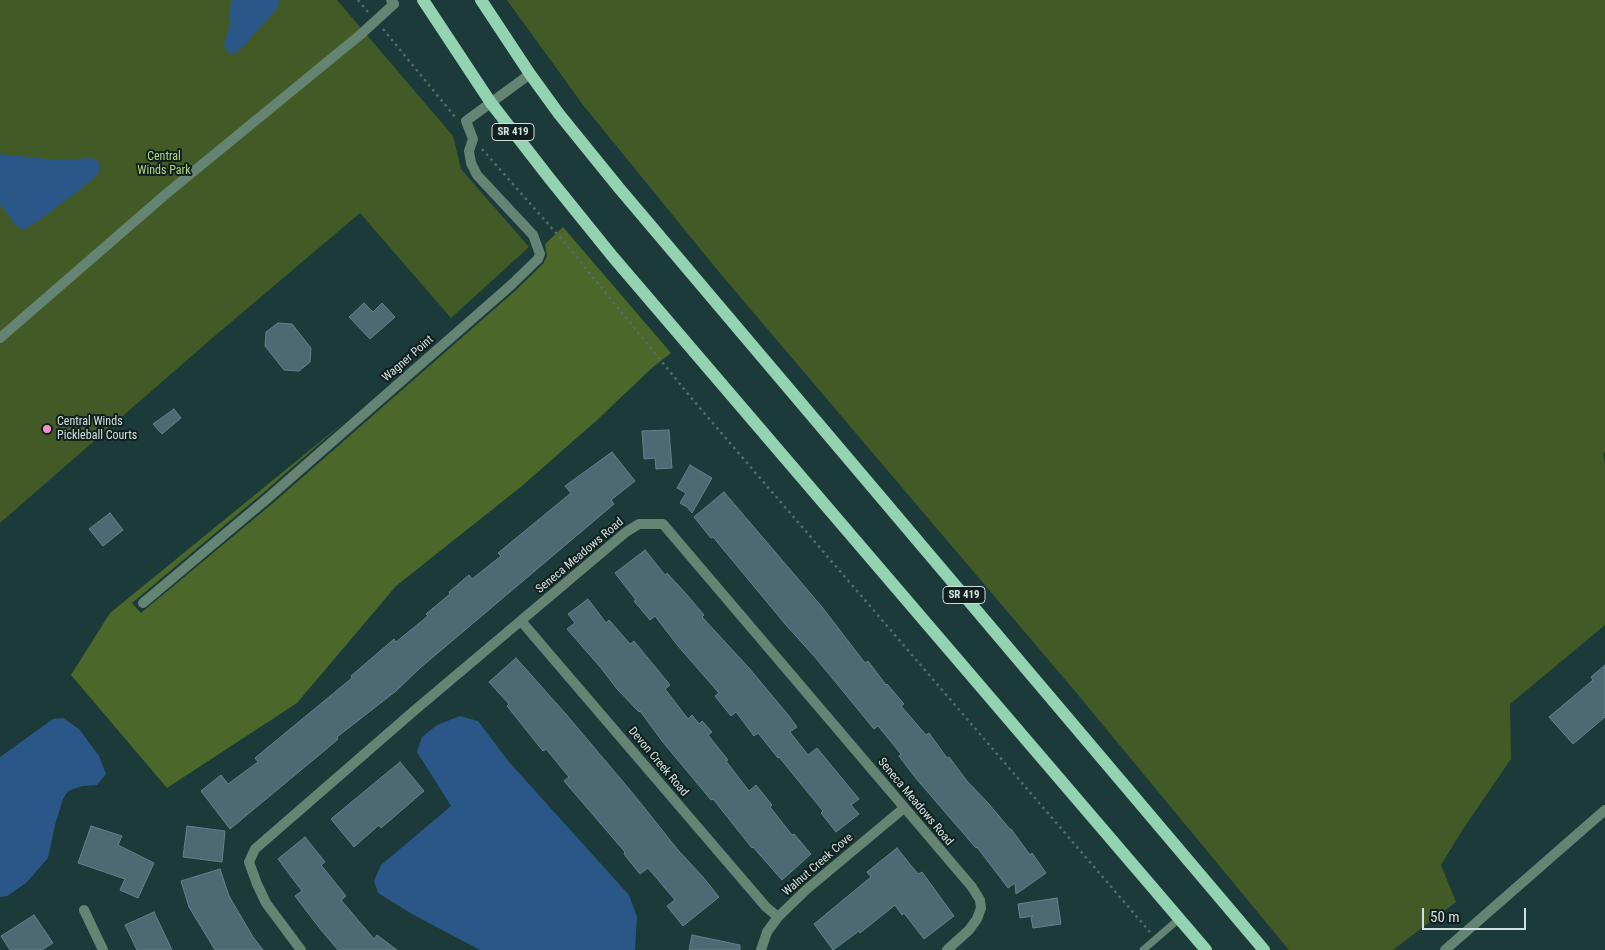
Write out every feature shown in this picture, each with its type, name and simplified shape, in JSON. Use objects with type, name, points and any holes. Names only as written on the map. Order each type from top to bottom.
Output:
[{"type":"main road","name":"SR 419","points":[[423,0],[491,103],[620,265],[1206,950]]},
{"type":"main road","name":"SR 419","points":[[481,0],[530,74],[583,144],[1264,950]]},
{"type":"street","points":[[0,338],[166,194],[360,35],[393,2]]},
{"type":"street","points":[[491,103],[530,74]]},
{"type":"street","name":"Wagner Point","points":[[143,603],[268,498],[510,286],[538,259],[540,254],[533,234],[477,175],[471,163],[469,151],[473,139],[466,121],[491,103]]},
{"type":"street","name":"Seneca Meadows Road","points":[[301,950],[266,903],[257,884],[249,862],[255,849],[415,710],[626,532],[639,524],[663,524],[972,887],[980,900],[981,908],[977,919],[969,930],[947,950]]},
{"type":"street","name":"Devon Creek Road","points":[[522,621],[766,907],[778,917]]},
{"type":"street","name":"Walnut Creek Cove","points":[[761,950],[767,932],[778,917],[807,889],[904,808]]},
{"type":"street","points":[[1445,950],[1605,810]]},
{"type":"street","points":[[84,910],[103,950]]},
{"type":"lane","points":[[1143,950],[1179,918]]},
{"type":"path","points":[[358,0],[371,15]]},
{"type":"path","points":[[381,28],[473,139],[565,243],[699,407],[1147,928]]},
{"type":"green space","name":"Central Winds Park","points":[[0,0],[337,0],[453,136],[461,169],[529,247],[451,318],[360,213],[210,340],[0,523]]},
{"type":"green space","points":[[507,0],[1605,0],[1605,452],[1603,454],[1605,465],[1605,625],[1510,704],[1511,759],[1441,865],[1456,902],[1393,950],[1289,950],[1074,690],[719,272],[583,105]]},
{"type":"green space","points":[[563,227],[671,353],[522,486],[396,586],[297,703],[167,788],[71,675],[110,613],[343,423],[132,603],[141,613],[273,503],[515,291],[543,264],[547,256],[545,244]]},
{"type":"water","points":[[231,0],[279,0],[278,8],[240,50],[232,55],[224,45],[229,27]]},
{"type":"water","points":[[0,154],[58,160],[92,158],[99,162],[99,172],[82,188],[38,221],[25,229],[21,229],[14,223],[0,204]]},
{"type":"water","points":[[460,716],[478,721],[509,762],[629,895],[637,917],[635,950],[480,950],[412,914],[378,893],[374,881],[381,865],[451,806],[417,752],[422,737],[437,725]]},
{"type":"water","points":[[63,718],[79,729],[99,756],[106,774],[97,785],[82,786],[68,791],[63,799],[55,825],[48,858],[26,883],[7,896],[0,897],[0,757],[53,719]]},
{"type":"building","points":[[364,303],[373,312],[382,303],[395,317],[370,339],[349,317]]},
{"type":"building","points":[[278,323],[292,324],[311,348],[310,362],[299,371],[284,370],[265,346],[266,332]]},
{"type":"building","points":[[174,409],[181,418],[162,434],[153,424]]},
{"type":"building","points":[[669,430],[672,468],[656,469],[655,458],[644,459],[642,431]]},
{"type":"building","points":[[612,452],[635,481],[611,500],[614,504],[420,668],[396,691],[337,737],[338,739],[230,829],[201,791],[221,775],[228,784],[258,762],[255,758],[352,678],[351,676],[394,639],[396,642],[428,616],[426,614],[469,575],[472,579],[501,556],[498,553],[571,493],[565,486]]},
{"type":"building","points":[[690,465],[712,478],[692,513],[680,503],[686,493],[677,488]]},
{"type":"building","points":[[724,492],[822,607],[865,663],[868,661],[886,685],[904,704],[901,706],[926,735],[929,733],[947,758],[949,757],[967,781],[1011,829],[1030,855],[1032,853],[1046,873],[1016,894],[1015,883],[1008,888],[977,847],[914,776],[899,756],[901,754],[878,726],[874,729],[713,537],[711,538],[694,517]]},
{"type":"building","points":[[110,513],[123,530],[103,546],[89,529]]},
{"type":"building","points":[[645,550],[665,575],[667,573],[688,596],[704,615],[702,617],[749,668],[789,716],[797,727],[790,732],[808,755],[817,748],[859,799],[851,805],[859,814],[836,832],[821,813],[823,811],[779,757],[758,733],[754,736],[736,712],[731,716],[715,696],[719,693],[655,616],[650,620],[615,573]]},
{"type":"building","points":[[588,599],[606,623],[609,620],[630,644],[634,641],[670,685],[665,689],[688,719],[692,715],[699,724],[702,721],[712,732],[708,735],[749,791],[756,785],[792,835],[794,834],[811,854],[782,880],[752,848],[713,799],[711,800],[662,741],[640,711],[617,689],[567,629],[575,623],[568,614]]},
{"type":"building","points":[[516,658],[565,713],[719,897],[683,926],[667,906],[675,900],[648,868],[640,874],[624,854],[625,852],[564,781],[569,777],[546,749],[543,751],[507,706],[509,704],[489,682]]},
{"type":"building","points":[[1605,665],[1605,717],[1573,744],[1549,717],[1593,680],[1591,677]]},
{"type":"building","points":[[400,762],[424,791],[381,828],[379,825],[354,847],[331,819]]},
{"type":"building","points":[[91,826],[122,836],[118,845],[154,863],[138,898],[120,890],[125,879],[78,863]]},
{"type":"building","points":[[187,826],[225,831],[222,862],[183,857]]},
{"type":"building","points":[[305,837],[325,862],[321,865],[346,896],[341,900],[374,939],[377,935],[397,950],[338,950],[321,930],[295,896],[302,891],[278,859]]},
{"type":"building","points":[[897,848],[918,874],[922,872],[954,916],[924,939],[904,913],[902,915],[895,905],[860,933],[859,931],[833,950],[814,924],[871,877],[867,872]]},
{"type":"building","points":[[220,869],[229,896],[253,937],[263,950],[215,950],[189,907],[181,881]]},
{"type":"building","points":[[1057,898],[1061,924],[1033,928],[1031,918],[1033,916],[1020,918],[1018,904]]},
{"type":"building","points":[[154,912],[172,950],[137,950],[125,925]]},
{"type":"building","points":[[34,915],[53,943],[42,950],[10,950],[1,936]]},
{"type":"building","points":[[692,935],[740,945],[740,950],[689,950]]},
{"type":"place","name":"Central Winds Pickleball Courts","points":[[47,429]]}]
